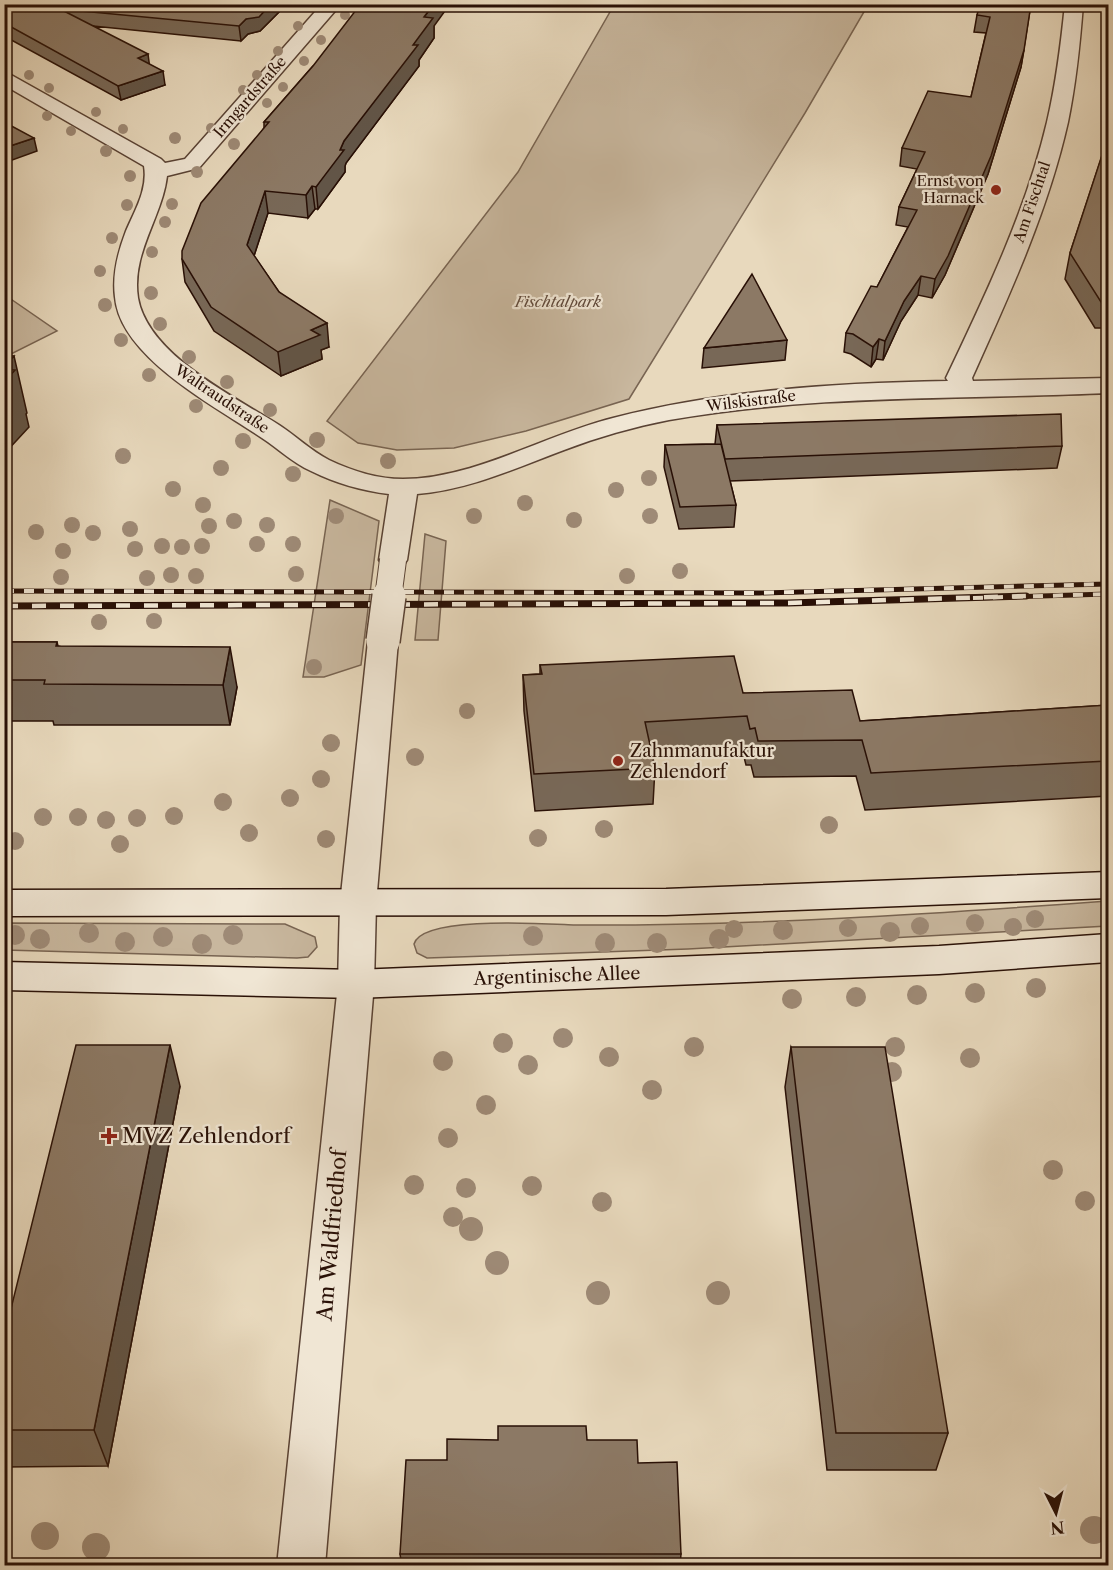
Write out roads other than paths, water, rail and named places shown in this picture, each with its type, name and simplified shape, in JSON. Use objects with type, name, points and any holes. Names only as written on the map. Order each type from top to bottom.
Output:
[{"type":"street","name":"Irmgardstraße","points":[[158,171],[192,164],[332,4]]},
{"type":"street","name":"Am Fischtal","points":[[963,390],[959,378],[1008,270],[1053,138],[1069,62],[1074,4]]},
{"type":"street","points":[[4,77],[154,163],[158,171]]},
{"type":"street","name":"Waltraudstraße","points":[[158,171],[157,182],[126,261],[128,305],[146,339],[176,369],[321,466],[366,480],[404,487]]},
{"type":"street","name":"Wilskistraße","points":[[404,487],[446,481],[485,470],[581,435],[665,413],[793,396],[1108,386]]},
{"type":"street","points":[[358,904],[383,641],[404,487]]},
{"type":"street","points":[[4,903],[358,904],[845,897],[1108,885]]},
{"type":"street","name":"Am Waldfriedhof","points":[[301,1566],[356,984],[358,904]]},
{"type":"street","name":"Argentinische Allee","points":[[4,976],[356,984],[939,960],[1108,948]]},
{"type":"railway","points":[[4,591],[759,593],[1108,584]]},
{"type":"railway","points":[[973,598],[1108,594]]},
{"type":"railway","points":[[4,606],[788,603],[1026,596]]},
{"type":"place","name":"Ernst von Harnack","points":[[996,190]]},
{"type":"place","name":"Zahnmanufaktur Zehlendorf","points":[[618,761]]},
{"type":"place","name":"MVZ Zehlendorf","points":[[109,1136]]},
{"type":"park label","name":"Fischtalpark","points":[[558,302]]}]
